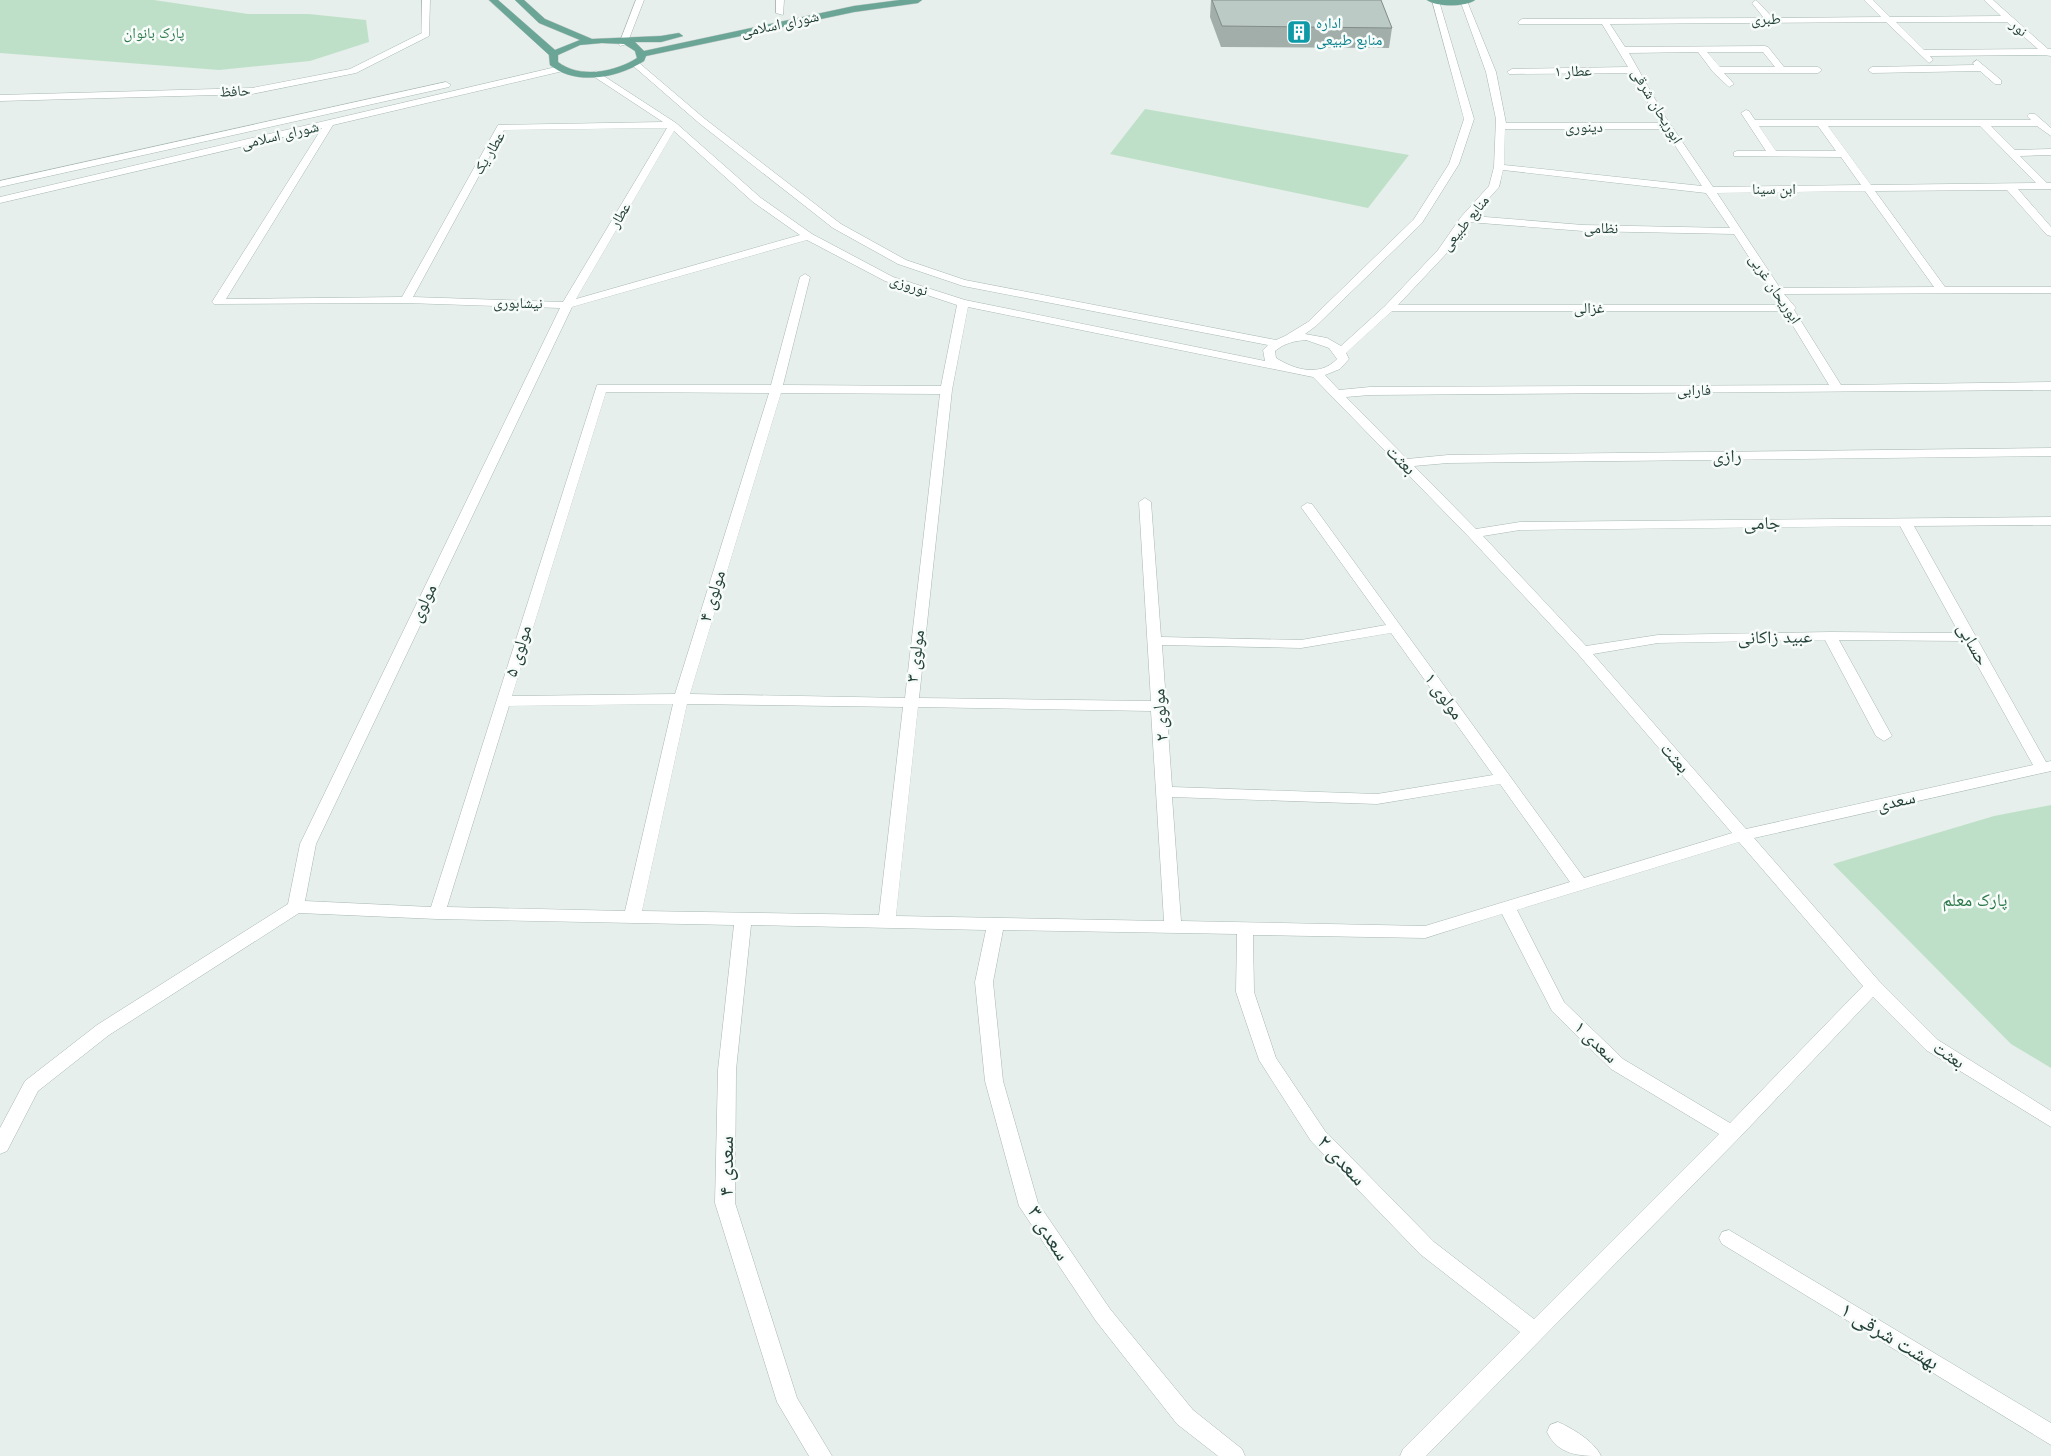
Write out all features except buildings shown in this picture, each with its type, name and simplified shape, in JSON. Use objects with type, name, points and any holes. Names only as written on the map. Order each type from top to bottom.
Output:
[{"type":"main road","points":[[492,0],[556,62],[576,73],[596,74],[618,70],[635,64],[641,59],[640,49],[624,42]]},
{"type":"main road","points":[[519,0],[542,21],[590,41]]},
{"type":"main road","name":"شورای اسلامی","points":[[826,5],[854,0]]},
{"type":"main road","name":"شورای اسلامی","points":[[642,54],[854,9],[918,0]]},
{"type":"main road","points":[[1433,0],[1467,1]]},
{"type":"main road","name":"شورای اسلامی","points":[[770,16],[784,12]]},
{"type":"main road","name":"شورای اسلامی","points":[[590,41],[624,42],[661,39],[723,27]]},
{"type":"main road","points":[[556,62],[568,46],[590,41]]},
{"type":"street","name":"حافظ","points":[[0,98],[252,91],[353,71],[426,34],[426,0]]},
{"type":"street","points":[[624,42],[640,0]]},
{"type":"street","points":[[780,0],[784,12]]},
{"type":"street","points":[[1280,367],[1270,359],[1269,350],[1276,342],[1290,338],[1312,324],[1418,221],[1454,164],[1469,119],[1433,0]]},
{"type":"street","points":[[1868,0],[1938,69]]},
{"type":"street","name":"نور","points":[[1988,0],[2049,53]]},
{"type":"street","name":"منابع طبیعی","points":[[1316,373],[1329,371],[1338,366],[1343,359],[1341,352],[1389,308],[1442,252],[1465,219],[1494,187],[1499,167],[1501,119],[1490,72],[1467,1]]},
{"type":"street","points":[[1756,3],[1770,19]]},
{"type":"street","name":"طبری","points":[[1522,22],[1886,18],[2009,19]]},
{"type":"street","name":"ابوریحان شرقی","points":[[1604,20],[1625,50],[1634,70],[1667,126],[1711,190]]},
{"type":"street","points":[[1625,50],[1765,49],[1781,70]]},
{"type":"street","points":[[1701,50],[1729,84]]},
{"type":"street","points":[[1922,53],[2049,53]]},
{"type":"street","points":[[1966,53],[1998,82]]},
{"type":"street","name":"شورای اسلامی","points":[[0,200],[329,124],[556,62]]},
{"type":"street","name":"شورای اسلامی","points":[[0,184],[174,144],[556,62]]},
{"type":"street","name":"نوروزی","points":[[635,64],[710,127],[837,226],[902,262],[963,283],[1276,342]]},
{"type":"street","points":[[1872,70],[1983,68]]},
{"type":"street","name":"عطار ۱","points":[[1512,72],[1634,70]]},
{"type":"street","points":[[1716,70],[1818,70]]},
{"type":"street","name":"نوروزی","points":[[596,74],[673,125],[757,200],[808,236],[889,279],[962,303],[1297,372],[1316,373]]},
{"type":"street","points":[[1746,113],[1772,153]]},
{"type":"street","points":[[2029,113],[2051,134]]},
{"type":"street","points":[[1753,123],[2039,123]]},
{"type":"street","points":[[1821,123],[1942,290]]},
{"type":"street","points":[[1982,123],[2048,186]]},
{"type":"street","name":"نیشابوری","points":[[329,124],[218,302],[406,300],[566,304],[808,236]]},
{"type":"street","name":"عطار یک","points":[[406,300],[502,127],[673,125]]},
{"type":"street","name":"عطار","points":[[566,304],[673,125]]},
{"type":"street","name":"دینوری","points":[[1501,126],[1667,126]]},
{"type":"street","points":[[2014,153],[2051,152]]},
{"type":"street","points":[[1737,154],[1844,154]]},
{"type":"street","name":"ابن سینا","points":[[1499,167],[1711,190],[2048,186]]},
{"type":"street","points":[[2010,187],[2051,233]]},
{"type":"street","name":"ابوریحان غربی","points":[[1711,190],[1775,291],[1790,308],[1837,389]]},
{"type":"street","name":"نظامی","points":[[1465,219],[1583,228],[1737,231]]},
{"type":"street","name":"مولوی ۴","points":[[632,917],[681,699],[776,389],[805,277]]},
{"type":"street","points":[[1775,291],[2051,290]]},
{"type":"street","name":"مولوی ۳","points":[[887,922],[946,390],[962,303]]},
{"type":"street","name":"مولوی","points":[[296,907],[308,844],[566,304]]},
{"type":"street","name":"غزالی","points":[[1389,308],[1790,308]]},
{"type":"street","points":[[1290,338],[1321,340],[1333,345],[1341,352]]},
{"type":"street","name":"بعثت","points":[[1316,373],[1473,533],[1583,651],[1741,836],[1874,986],[1932,1045],[2051,1120]]},
{"type":"street","name":"فارابی","points":[[1336,394],[1370,391],[2051,386]]},
{"type":"street","name":"مولوی ۵","points":[[437,913],[601,388],[776,389]]},
{"type":"street","points":[[776,389],[946,390]]},
{"type":"street","name":"رازی","points":[[1404,463],[1448,460],[2051,452]]},
{"type":"street","name":"مولوی ۲","points":[[1145,502],[1160,706],[1173,927]]},
{"type":"street","name":"مولوی ۱","points":[[1307,507],[1581,885]]},
{"type":"street","name":"حسابی","points":[[1904,521],[1969,637],[2046,767]]},
{"type":"street","name":"جامی","points":[[1473,533],[1520,526],[2051,521]]},
{"type":"street","points":[[1155,641],[1301,644],[1395,628]]},
{"type":"street","points":[[1830,636],[1884,736]]},
{"type":"street","name":"عبید زاکانی","points":[[1583,651],[1658,640],[1830,636],[1969,637]]},
{"type":"street","points":[[502,702],[681,699],[1160,706]]},
{"type":"street","name":"سعدی","points":[[296,907],[437,913],[1425,932],[1741,836],[2046,767]]},
{"type":"street","points":[[1165,792],[1377,799],[1504,778]]},
{"type":"street","points":[[0,1146],[31,1086],[103,1030],[296,907]]},
{"type":"street","name":"سعدی ۱","points":[[1507,907],[1558,1006],[1617,1064],[1732,1133]]},
{"type":"street","name":"سعدی ۴","points":[[743,919],[727,1070],[725,1203],[788,1402],[821,1456]]},
{"type":"street","name":"سعدی ۳","points":[[996,924],[984,982],[994,1082],[1029,1206],[1103,1315],[1185,1417],[1234,1456]]},
{"type":"street","name":"سعدی ۲","points":[[1245,928],[1245,992],[1268,1060],[1318,1136],[1427,1248],[1535,1332]]},
{"type":"street","points":[[1411,1456],[1732,1133],[1874,986]]},
{"type":"street","name":"بهشت شرقی ۱","points":[[1729,1238],[2051,1435]]},
{"type":"street","points":[[1558,1432],[1590,1456]]},
{"type":"green space","name":"پارک بانوان","points":[[0,0],[154,0],[248,14],[309,14],[366,20],[369,42],[310,61],[219,70],[0,53]]},
{"type":"green space","points":[[1145,109],[1409,155],[1368,208],[1110,154]]},
{"type":"green space","name":"پارک معلم","points":[[2051,805],[2051,1068],[2011,1044],[1833,864],[1994,816]]},
{"type":"place","name":"اداره منابع طبیعی","points":[[1299,32]]}]
